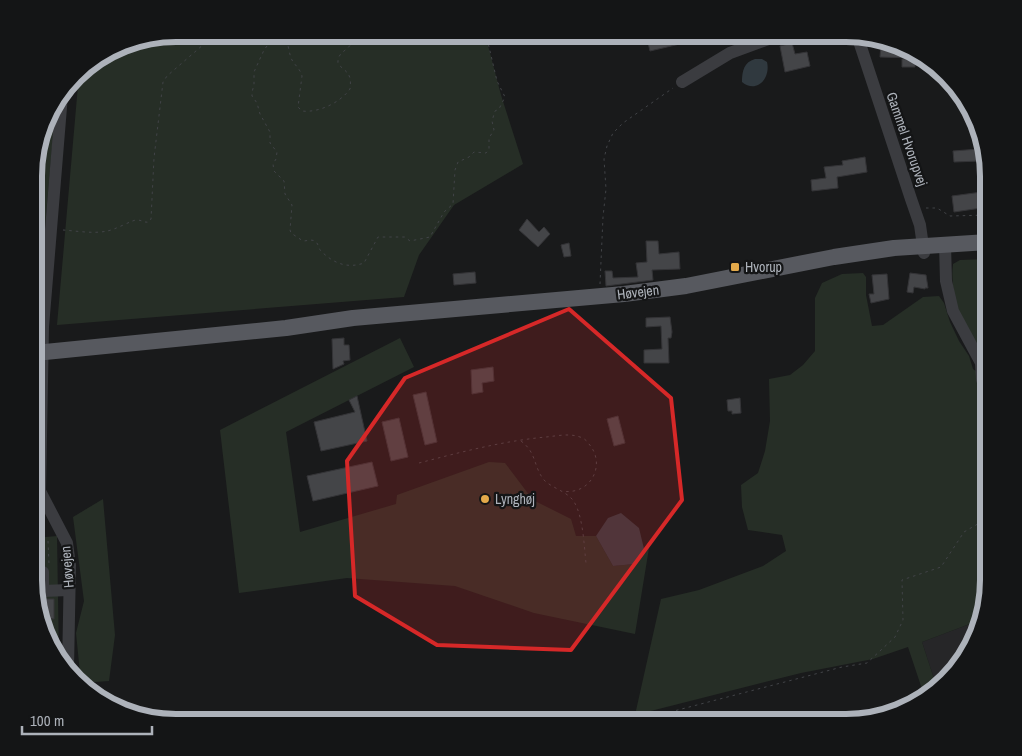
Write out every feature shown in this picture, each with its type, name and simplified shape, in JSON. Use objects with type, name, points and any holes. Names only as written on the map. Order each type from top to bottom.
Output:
[{"type":"main road","name":"Høvejen","points":[[43,352],[286,328],[353,318],[600,297],[686,286],[842,256],[945,248],[979,243]]},
{"type":"main road","name":"Høvejen","points":[[945,248],[979,250]]},
{"type":"main road","name":"Høvejen","points":[[286,328],[352,326],[625,302],[687,294],[924,249]]},
{"type":"street","points":[[682,82],[730,53],[757,43]]},
{"type":"street","name":"Gammel Hvorupvej","points":[[860,44],[915,210],[924,249]]},
{"type":"street","points":[[43,302],[61,109]]},
{"type":"street","points":[[945,248],[946,281],[953,311],[979,358]]},
{"type":"street","name":"Høvejen","points":[[43,505],[66,543],[70,564],[68,658]]},
{"type":"street","points":[[43,570],[43,588]]},
{"type":"street","points":[[43,591],[70,590]]},
{"type":"path","points":[[50,230],[105,232],[122,227],[132,221],[149,222],[151,219],[154,158],[163,82],[167,76],[205,43]]},
{"type":"path","points":[[269,43],[254,72],[252,96],[267,124],[270,132],[270,143],[276,152],[276,159],[273,164],[274,171],[284,181],[285,194],[292,205],[291,233],[303,241],[315,241],[320,250],[335,263],[352,266],[364,263],[378,237],[405,236],[410,242],[430,236],[444,212],[454,204],[455,170],[458,162],[469,157],[474,152],[486,153],[489,149],[489,138],[494,130],[492,121],[495,111],[500,108],[505,97],[497,81],[488,43]]},
{"type":"path","points":[[288,43],[290,55],[301,72],[298,107],[305,112],[318,110],[333,104],[350,89],[349,74],[337,61],[340,54],[352,43]]},
{"type":"path","points":[[600,297],[606,189],[604,158],[607,146],[613,133],[623,123],[682,82]]},
{"type":"path","points":[[915,210],[932,207],[950,216],[979,215]]},
{"type":"path","points":[[419,464],[466,451],[520,441],[565,435],[580,437],[586,440],[596,452],[596,470],[592,479],[578,490],[562,491]]},
{"type":"path","points":[[520,441],[529,447],[545,481],[572,498],[579,515],[586,563]]},
{"type":"path","points":[[664,714],[842,667],[867,663],[895,637],[903,620],[902,580],[941,567],[964,532],[979,523]]},
{"type":"path","points":[[43,542],[48,541],[43,570]]},
{"type":"highlighted area","points":[[569,309],[671,398],[682,500],[571,650],[437,645],[355,596],[347,461],[405,378]]},
{"type":"shaded area","points":[[168,43],[487,43],[501,95],[523,164],[454,205],[419,255],[404,297],[57,325],[78,86],[95,70],[110,60],[142,47]]},
{"type":"shaded area","points":[[762,59],[767,62],[767,74],[761,83],[752,86],[747,85],[742,82],[743,71],[748,62]]},
{"type":"shaded area","points":[[54,123],[43,250],[44,159],[47,142]]},
{"type":"shaded area","points":[[979,259],[979,349],[972,339],[956,303],[952,277],[953,264],[960,260]]},
{"type":"shaded area","points":[[863,273],[866,277],[866,295],[872,326],[883,325],[923,297],[939,296],[944,303],[959,341],[969,356],[973,369],[979,373],[979,588],[977,605],[972,623],[922,642],[934,680],[922,689],[908,647],[873,659],[801,673],[635,714],[661,599],[699,590],[763,566],[786,551],[782,535],[748,530],[742,507],[741,485],[758,473],[765,451],[770,421],[769,379],[790,375],[803,365],[815,351],[815,298],[822,283],[842,274]]},
{"type":"shaded area","points":[[400,338],[414,367],[286,432],[300,532],[396,504],[397,495],[489,462],[505,463],[533,500],[571,519],[576,536],[596,536],[613,566],[635,564],[649,548],[635,634],[534,613],[455,586],[347,578],[239,593],[220,430]]},
{"type":"shaded area","points":[[103,499],[115,635],[109,681],[91,682],[80,672],[76,633],[84,601],[73,517]]},
{"type":"shaded area","points":[[621,513],[639,528],[645,553],[635,564],[613,566],[596,536],[608,518]]},
{"type":"shaded area","points":[[57,536],[59,644],[45,605],[43,537]]},
{"type":"shaded area","points":[[972,623],[966,639],[957,654],[934,680],[922,642]]},
{"type":"building","points":[[648,43],[684,43],[650,51]]},
{"type":"building","points":[[792,43],[795,54],[807,52],[810,66],[785,72],[780,46]]},
{"type":"building","points":[[881,48],[908,58],[880,57]]},
{"type":"building","points":[[902,59],[910,59],[915,62],[915,67],[902,67]]},
{"type":"building","points":[[976,149],[978,161],[954,162],[953,151]]},
{"type":"building","points":[[865,157],[867,172],[837,177],[838,188],[812,191],[811,180],[826,178],[824,167],[843,165],[842,161]]},
{"type":"building","points":[[979,192],[979,208],[954,212],[952,196]]},
{"type":"building","points":[[527,219],[539,232],[544,227],[550,234],[538,247],[519,230]]},
{"type":"building","points":[[646,241],[658,241],[659,254],[679,252],[680,269],[652,270],[653,280],[606,286],[605,271],[612,271],[613,278],[638,277],[636,263],[647,262]]},
{"type":"building","points":[[569,243],[571,256],[564,257],[561,245]]},
{"type":"building","points":[[475,272],[476,283],[454,285],[453,274]]},
{"type":"building","points":[[910,273],[926,275],[928,288],[914,287],[913,293],[907,292]]},
{"type":"building","points":[[887,274],[889,299],[871,303],[869,294],[874,294],[872,275]]},
{"type":"building","points":[[670,317],[672,332],[671,338],[668,338],[669,363],[644,363],[644,350],[662,349],[661,326],[646,327],[646,318]]},
{"type":"building","points":[[344,338],[344,345],[349,345],[350,360],[343,361],[344,364],[333,369],[332,339]]},
{"type":"building","points":[[493,367],[494,381],[482,383],[483,392],[472,394],[471,370]]},
{"type":"building","points":[[426,392],[437,442],[425,445],[413,395]]},
{"type":"building","points":[[357,396],[367,441],[321,451],[314,422],[355,412],[349,400]]},
{"type":"building","points":[[740,398],[741,413],[732,414],[732,411],[728,411],[727,400]]},
{"type":"building","points":[[618,416],[625,443],[614,446],[607,419]]},
{"type":"building","points":[[399,418],[408,457],[391,461],[382,422]]},
{"type":"building","points":[[372,462],[378,486],[313,501],[307,476]]},
{"type":"building","points":[[46,599],[54,599],[54,619],[49,618]]},
{"type":"place","name":"Hvorup","points":[[735,267]]},
{"type":"place","name":"Lynghøj","points":[[485,499]]}]
